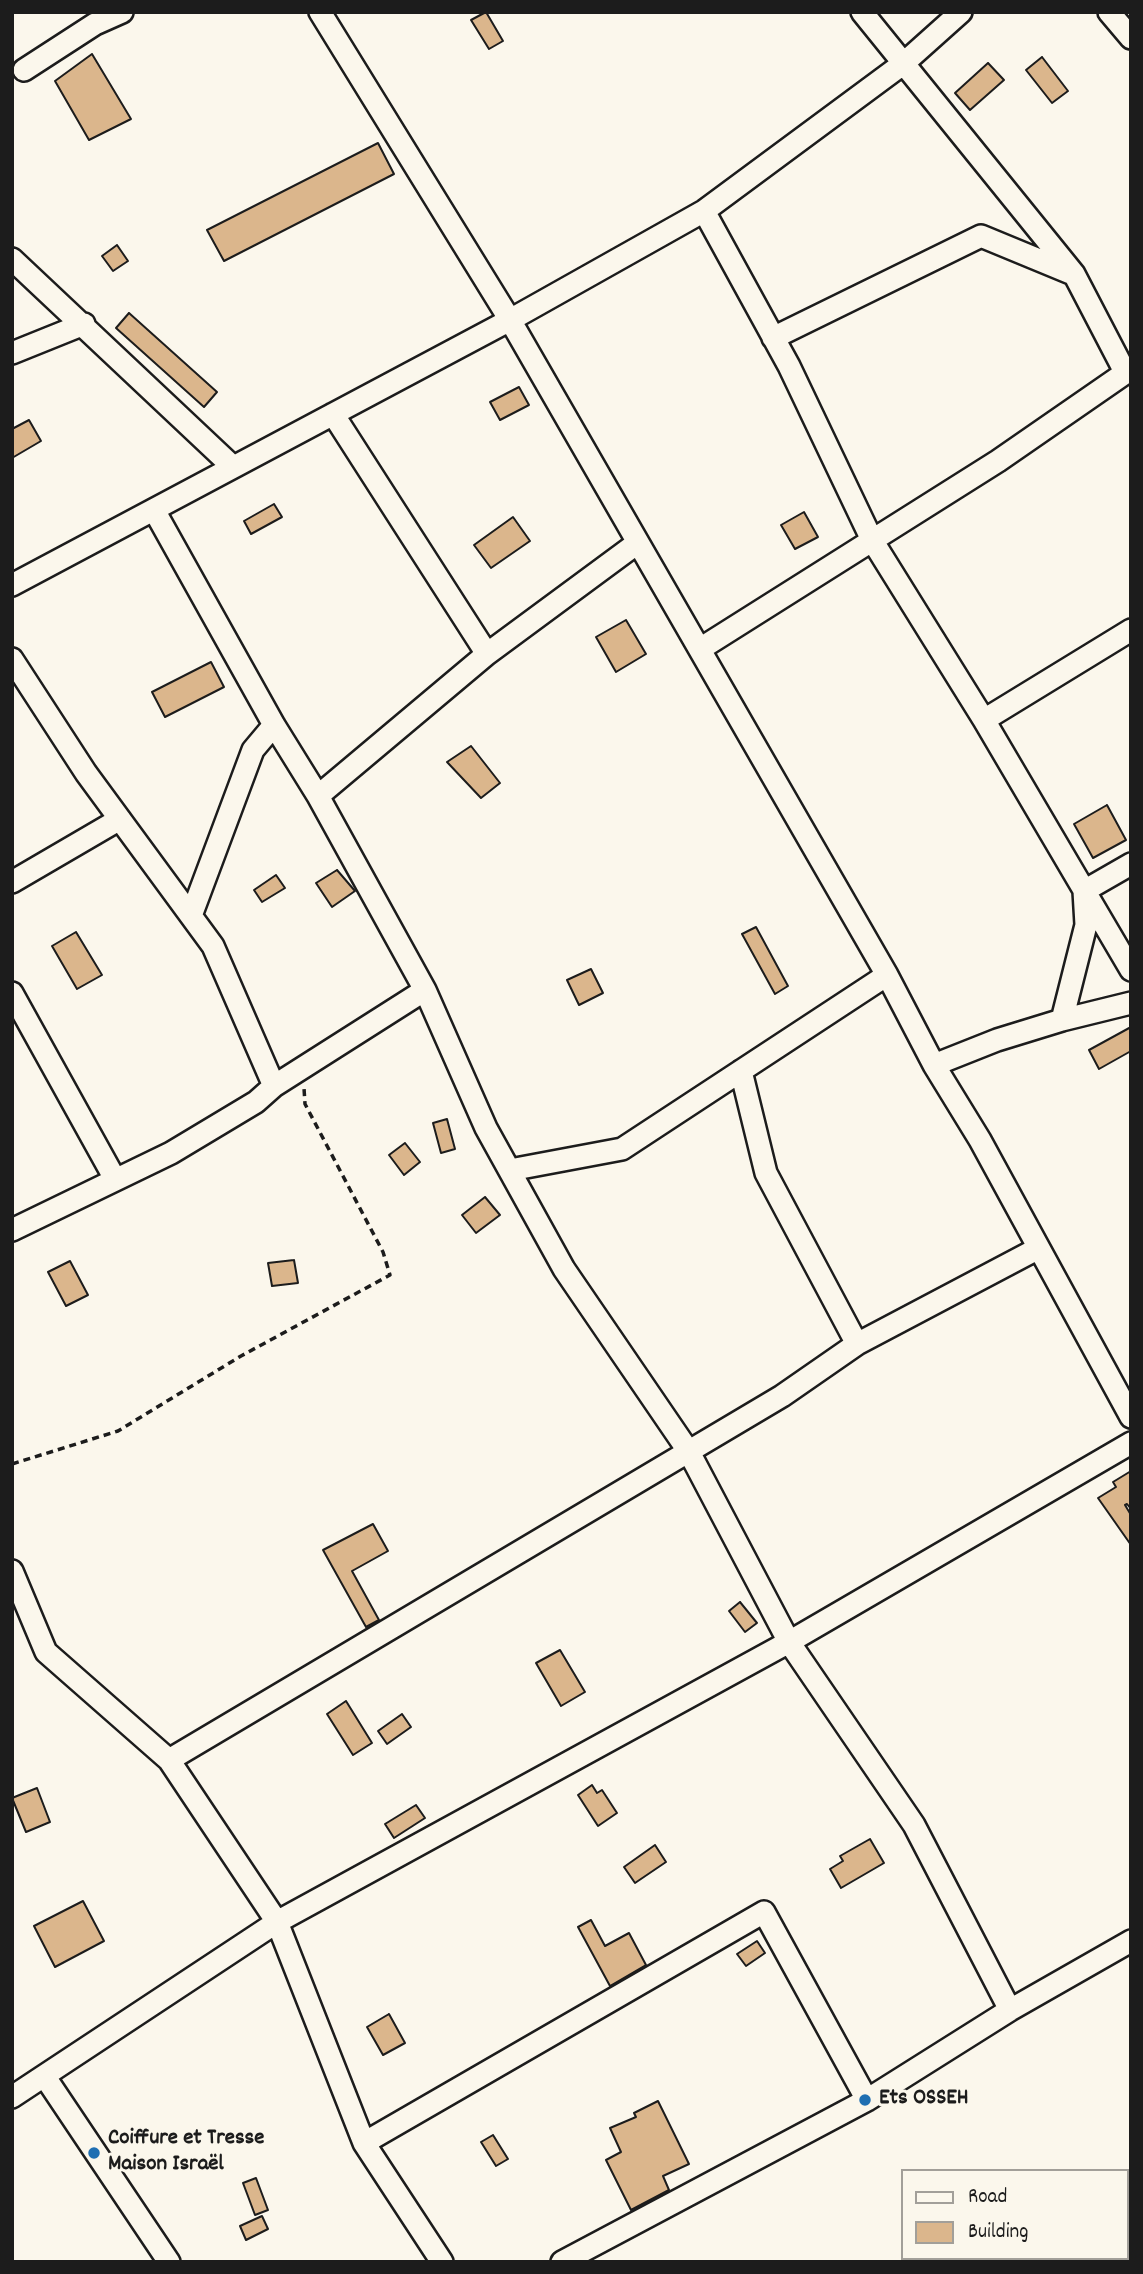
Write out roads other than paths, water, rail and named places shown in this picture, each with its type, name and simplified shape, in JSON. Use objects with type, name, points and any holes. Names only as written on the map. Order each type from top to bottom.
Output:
[{"type":"street","points":[[24,70],[95,24],[122,12]]},
{"type":"street","points":[[320,12],[510,320],[636,544],[700,649],[887,975],[934,1065],[980,1140],[1037,1249],[1131,1417]]},
{"type":"street","points":[[700,649],[998,460],[1128,370],[1074,274],[862,12]]},
{"type":"street","points":[[12,585],[510,320],[704,211],[904,63],[961,12]]},
{"type":"street","points":[[1109,12],[1131,38]]},
{"type":"street","points":[[704,211],[773,338],[872,540],[984,720],[1131,970]]},
{"type":"street","points":[[773,338],[981,236],[1074,274]]},
{"type":"street","points":[[12,259],[233,467]]},
{"type":"street","points":[[12,353],[84,324]]},
{"type":"street","points":[[333,414],[487,654]]},
{"type":"street","points":[[154,510],[274,725],[318,796],[425,990],[486,1128],[564,1269],[689,1452],[789,1642],[914,1825],[1010,2010]]},
{"type":"street","points":[[318,796],[487,654],[636,544]]},
{"type":"street","points":[[984,720],[1131,630]]},
{"type":"street","points":[[12,659],[86,773],[192,913],[213,946],[274,1086]]},
{"type":"street","points":[[192,913],[253,750],[274,725]]},
{"type":"street","points":[[12,882],[120,819]]},
{"type":"street","points":[[1084,891],[1131,864]]},
{"type":"street","points":[[1062,1020],[1086,925],[1084,891]]},
{"type":"street","points":[[509,1170],[622,1149],[887,975]]},
{"type":"street","points":[[12,1230],[171,1153],[257,1102],[274,1086],[425,990]]},
{"type":"street","points":[[12,993],[115,1179]]},
{"type":"street","points":[[934,1065],[997,1040],[1131,1003]]},
{"type":"street","points":[[741,1071],[766,1173],[858,1344]]},
{"type":"street","points":[[169,1760],[782,1396],[858,1344],[1037,1249]]},
{"type":"street","points":[[12,2097],[277,1922],[789,1642],[1131,1443]]},
{"type":"street","points":[[12,1570],[46,1652],[169,1760],[277,1922],[364,2143],[442,2262]]},
{"type":"street","points":[[364,2143],[764,1912],[867,2100]]},
{"type":"street","points":[[562,2262],[867,2100],[1010,2010],[1131,1941]]},
{"type":"street","points":[[45,2077],[169,2262]]},
{"type":"place","name":"Ets OSSEH","points":[[865,2100]]},
{"type":"place","name":"Coiffure et Tresse Maison Israël","points":[[94,2153]]}]
